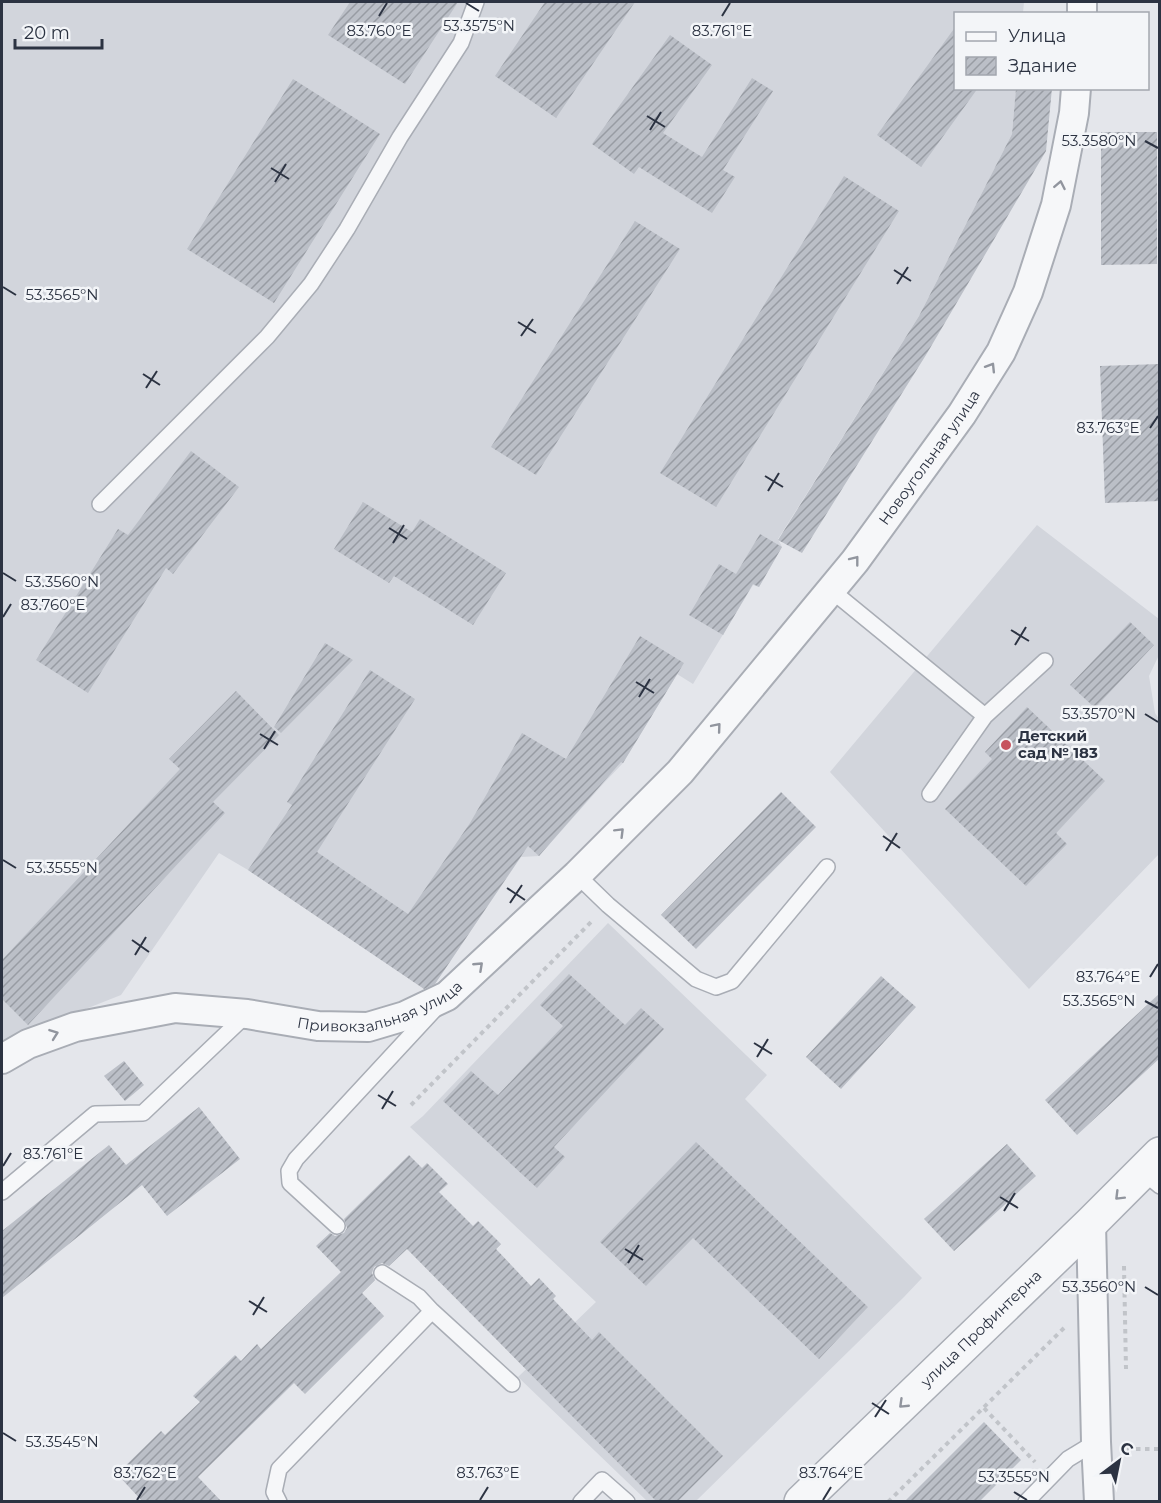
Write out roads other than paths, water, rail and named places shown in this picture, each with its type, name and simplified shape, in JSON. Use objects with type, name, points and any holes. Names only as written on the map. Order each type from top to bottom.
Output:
[{"type":"street","name":"Новоугольная улица","points":[[680,772],[855,561],[962,414],[1001,352],[1028,292],[1056,205],[1074,113],[1076,90]]},
{"type":"street","name":"Привокзальная улица","points":[[2,1059],[38,1040],[75,1027],[175,1008],[247,1014],[318,1026],[368,1028],[405,1016],[447,996],[577,875],[680,772]]},
{"type":"street","name":"улица Профинтерна","points":[[801,1502],[1091,1222],[1154,1170]]},
{"type":"street","points":[[1091,1222],[1096,1442],[1100,1502]]},
{"type":"lane","points":[[100,504],[267,337],[311,284],[347,229],[400,137],[461,43],[476,2]]},
{"type":"lane","points":[[831,590],[985,716]]},
{"type":"lane","points":[[930,794],[985,716],[1045,661]]},
{"type":"lane","points":[[577,875],[608,905],[696,979],[716,987],[732,981],[827,867]]},
{"type":"lane","points":[[337,1226],[291,1183],[289,1171],[296,1159],[447,996]]},
{"type":"lane","points":[[2,1192],[95,1114],[143,1113],[247,1014]]},
{"type":"lane","points":[[382,1273],[419,1297],[512,1384]]},
{"type":"lane","points":[[279,1502],[274,1492],[279,1469],[432,1311]]},
{"type":"lane","points":[[1026,1502],[1068,1460],[1096,1442]]},
{"type":"lane","points":[[581,1502],[602,1480],[627,1502]]},
{"type":"place","name":"Детский сад № 183","points":[[1006,745]]}]
